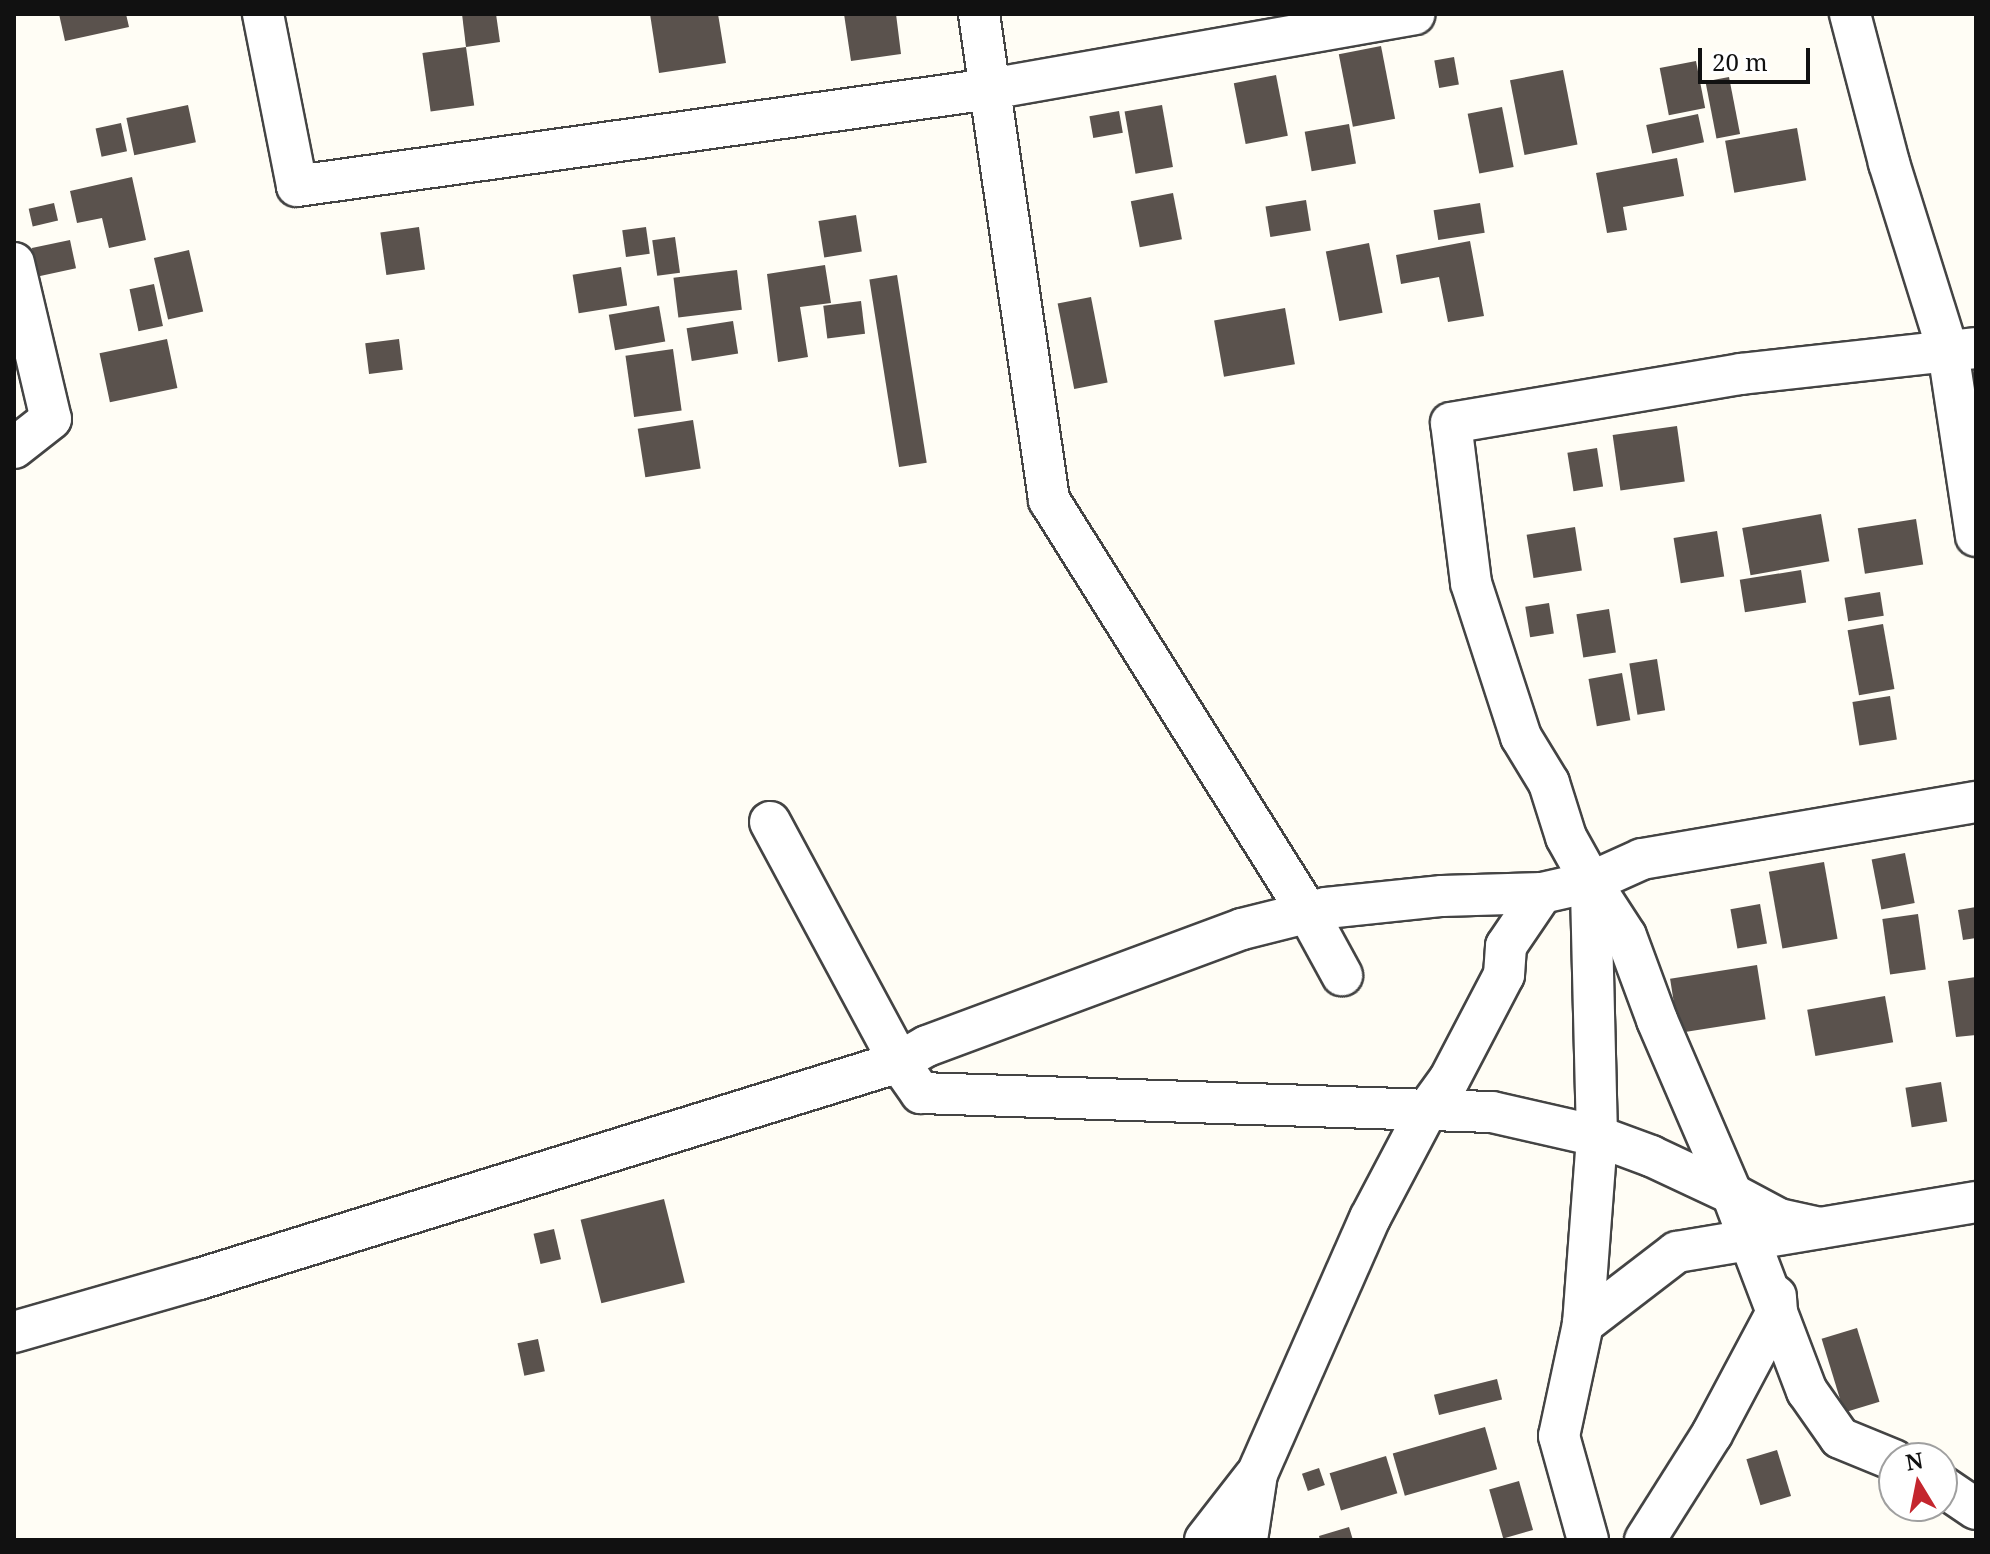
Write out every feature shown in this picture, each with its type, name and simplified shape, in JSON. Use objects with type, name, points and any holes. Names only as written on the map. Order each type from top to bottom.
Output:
[{"type":"street","points":[[263,14],[297,186],[990,89],[1414,14]]},
{"type":"street","points":[[979,14],[1049,500],[1308,913],[1342,975]]},
{"type":"street","points":[[1850,14],[1889,163],[1962,350],[1976,536]]},
{"type":"street","points":[[14,263],[51,419],[14,448]]},
{"type":"street","points":[[1878,1453],[1840,1438],[1807,1391],[1750,1239],[1657,1020],[1626,936],[1566,837],[1549,783],[1521,737],[1471,583],[1451,423],[1741,374],[1962,350]]},
{"type":"street","points":[[14,1332],[199,1279],[899,1062],[927,1046],[1242,929],[1308,913],[1442,896],[1542,893],[1591,882],[1642,859],[1976,802]]},
{"type":"street","points":[[770,822],[899,1062],[921,1093],[1492,1112],[1597,1136],[1651,1156],[1779,1219],[1820,1228]]},
{"type":"street","points":[[1588,1540],[1559,1436],[1583,1324],[1597,1136],[1591,882]]},
{"type":"street","points":[[1205,1540],[1257,1474],[1370,1218],[1427,1110],[1449,1080],[1504,975],[1506,946],[1542,893]]},
{"type":"street","points":[[1583,1324],[1677,1252],[1976,1202]]},
{"type":"street","points":[[1645,1540],[1712,1434],[1777,1312],[1776,1268],[1820,1228]]},
{"type":"street","points":[[1247,1540],[1257,1474]]},
{"type":"street","points":[[1958,1497],[1976,1509]]},
{"type":"building","points":[[59,14],[126,14],[129,27],[65,41]]},
{"type":"building","points":[[462,14],[496,14],[500,42],[466,47]]},
{"type":"building","points":[[650,14],[718,14],[726,63],[659,73]]},
{"type":"building","points":[[844,14],[896,14],[901,54],[851,61]]},
{"type":"building","points":[[1381,46],[1395,119],[1353,127],[1339,54]]},
{"type":"building","points":[[466,47],[474,105],[431,112],[422,53]]},
{"type":"building","points":[[1454,57],[1459,85],[1439,88],[1434,60]]},
{"type":"building","points":[[1696,61],[1705,108],[1669,115],[1660,68]]},
{"type":"building","points":[[1563,70],[1578,145],[1524,155],[1510,80]]},
{"type":"building","points":[[1276,75],[1288,136],[1246,144],[1234,83]]},
{"type":"building","points":[[1729,77],[1740,134],[1717,139],[1705,82]]},
{"type":"building","points":[[188,105],[196,142],[134,155],[126,118]]},
{"type":"building","points":[[1162,105],[1173,167],[1136,174],[1125,112]]},
{"type":"building","points":[[1502,107],[1514,167],[1479,174],[1468,114]]},
{"type":"building","points":[[1119,111],[1123,133],[1093,138],[1089,116]]},
{"type":"building","points":[[1698,114],[1704,142],[1652,153],[1646,125]]},
{"type":"building","points":[[121,123],[127,151],[102,157],[96,128]]},
{"type":"building","points":[[1349,124],[1356,163],[1312,171],[1305,132]]},
{"type":"building","points":[[1797,128],[1806,180],[1734,193],[1725,141]]},
{"type":"building","points":[[1677,158],[1684,196],[1623,207],[1627,230],[1607,233],[1596,173]]},
{"type":"building","points":[[132,177],[146,240],[109,248],[102,218],[77,223],[70,191]]},
{"type":"building","points":[[1173,193],[1182,239],[1140,247],[1131,201]]},
{"type":"building","points":[[1306,200],[1311,231],[1270,237],[1266,206]]},
{"type":"building","points":[[54,203],[58,221],[33,226],[29,209]]},
{"type":"building","points":[[1480,203],[1485,233],[1438,240],[1434,210]]},
{"type":"building","points":[[856,215],[862,252],[824,257],[818,221]]},
{"type":"building","points":[[419,227],[425,270],[386,275],[380,232]]},
{"type":"building","points":[[646,227],[650,254],[626,257],[622,230]]},
{"type":"building","points":[[675,237],[680,273],[657,276],[652,240]]},
{"type":"building","points":[[70,240],[76,268],[38,276],[32,248]]},
{"type":"building","points":[[1470,241],[1484,316],[1448,322],[1439,277],[1401,284],[1396,255]]},
{"type":"building","points":[[1369,243],[1383,313],[1339,321],[1326,251]]},
{"type":"building","points":[[189,250],[203,311],[168,319],[154,258]]},
{"type":"building","points":[[825,265],[831,303],[800,307],[808,357],[778,362],[767,274]]},
{"type":"building","points":[[621,267],[627,306],[579,313],[573,275]]},
{"type":"building","points":[[737,270],[742,310],[678,318],[673,278]]},
{"type":"building","points":[[897,275],[927,463],[899,467],[869,279]]},
{"type":"building","points":[[154,284],[163,326],[138,331],[130,289]]},
{"type":"building","points":[[1091,297],[1108,382],[1074,389],[1058,303]]},
{"type":"building","points":[[861,301],[865,334],[827,338],[823,306]]},
{"type":"building","points":[[659,306],[665,341],[615,350],[609,315]]},
{"type":"building","points":[[1285,308],[1295,364],[1224,377],[1214,321]]},
{"type":"building","points":[[733,321],[738,354],[692,361],[687,328]]},
{"type":"building","points":[[167,339],[177,388],[110,402],[100,353]]},
{"type":"building","points":[[399,339],[403,370],[369,374],[365,343]]},
{"type":"building","points":[[673,349],[682,410],[634,417],[625,356]]},
{"type":"building","points":[[693,420],[701,468],[645,477],[638,429]]},
{"type":"building","points":[[1677,426],[1685,481],[1620,491],[1613,435]]},
{"type":"building","points":[[1597,448],[1603,487],[1573,491],[1567,453]]},
{"type":"building","points":[[1821,514],[1829,561],[1751,575],[1742,528]]},
{"type":"building","points":[[1916,519],[1923,564],[1865,574],[1858,528]]},
{"type":"building","points":[[1575,527],[1582,570],[1533,578],[1527,535]]},
{"type":"building","points":[[1717,531],[1724,576],[1681,583],[1674,538]]},
{"type":"building","points":[[1801,570],[1806,603],[1745,612],[1740,580]]},
{"type":"building","points":[[1880,592],[1884,616],[1848,621],[1844,598]]},
{"type":"building","points":[[1549,603],[1554,634],[1530,637],[1525,607]]},
{"type":"building","points":[[1609,609],[1616,652],[1583,658],[1576,614]]},
{"type":"building","points":[[1883,624],[1894,689],[1859,695],[1848,630]]},
{"type":"building","points":[[1657,659],[1665,710],[1637,715],[1629,663]]},
{"type":"building","points":[[1622,673],[1630,720],[1597,726],[1589,679]]},
{"type":"building","points":[[1890,696],[1897,739],[1859,745],[1852,702]]},
{"type":"building","points":[[1905,853],[1915,903],[1881,910],[1872,859]]},
{"type":"building","points":[[1824,862],[1838,939],[1782,949],[1769,872]]},
{"type":"building","points":[[1760,904],[1767,943],[1737,949],[1730,909]]},
{"type":"building","points":[[1976,907],[1976,938],[1963,940],[1958,910]]},
{"type":"building","points":[[1918,914],[1926,969],[1890,974],[1882,919]]},
{"type":"building","points":[[1757,965],[1766,1019],[1679,1033],[1670,979]]},
{"type":"building","points":[[1976,977],[1976,1035],[1956,1037],[1948,981]]},
{"type":"building","points":[[1885,996],[1893,1042],[1815,1056],[1807,1010]]},
{"type":"building","points":[[1941,1082],[1947,1122],[1912,1127],[1905,1088]]},
{"type":"building","points":[[664,1199],[685,1282],[601,1303],[581,1220]]},
{"type":"building","points":[[554,1229],[561,1259],[541,1264],[534,1234]]},
{"type":"building","points":[[1857,1328],[1880,1402],[1844,1412],[1822,1339]]},
{"type":"building","points":[[538,1339],[545,1371],[524,1376],[517,1343]]},
{"type":"building","points":[[1497,1379],[1502,1399],[1439,1415],[1434,1395]]},
{"type":"building","points":[[1485,1427],[1497,1469],[1405,1496],[1393,1453]]},
{"type":"building","points":[[1777,1450],[1791,1496],[1760,1505],[1746,1459]]},
{"type":"building","points":[[1386,1456],[1397,1493],[1341,1511],[1330,1473]]},
{"type":"building","points":[[1319,1468],[1325,1485],[1308,1491],[1302,1474]]},
{"type":"building","points":[[1519,1481],[1533,1530],[1503,1539],[1489,1490]]},
{"type":"building","points":[[1349,1527],[1353,1540],[1320,1540],[1319,1536]]}]
